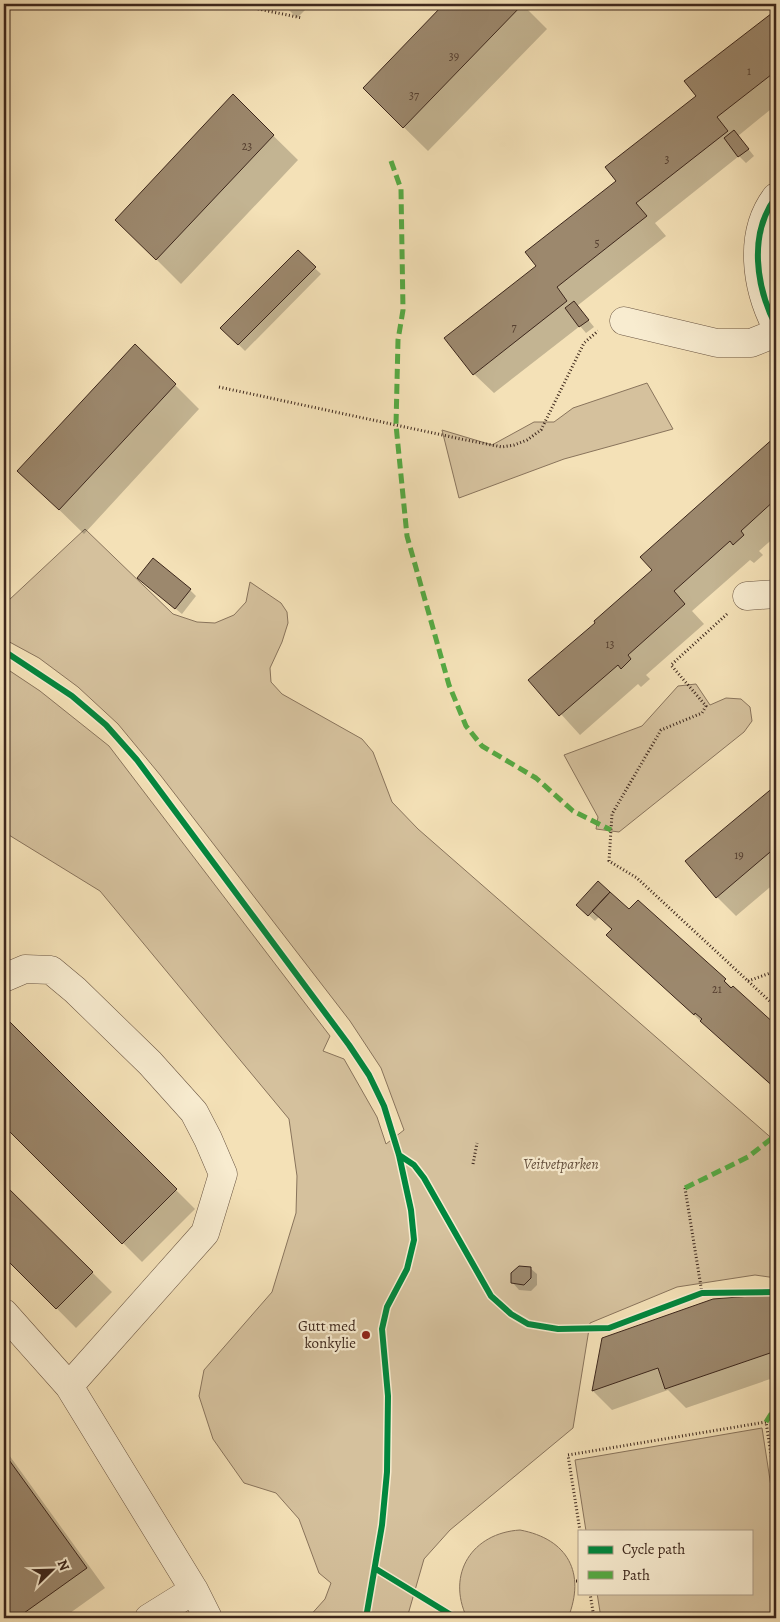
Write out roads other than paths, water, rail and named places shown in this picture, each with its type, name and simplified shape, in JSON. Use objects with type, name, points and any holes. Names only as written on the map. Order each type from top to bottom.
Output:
[{"type":"street","points":[[776,196],[762,222],[758,262],[761,288],[768,310],[776,326]]},
{"type":"street","points":[[624,320],[717,343],[751,342],[776,333]]},
{"type":"street","points":[[747,596],[776,594]]},
{"type":"street","points":[[4,978],[25,969],[51,970],[75,990],[150,1064],[194,1112],[223,1174],[205,1233],[70,1386]]},
{"type":"street","points":[[4,1313],[70,1386],[194,1590],[208,1618]]},
{"type":"street","points":[[150,1618],[194,1590]]},
{"type":"place","name":"Gutt med konkylie","points":[[366,1335]]},
{"type":"park label","name":"Veitvetparken","points":[[561,1164]]}]
